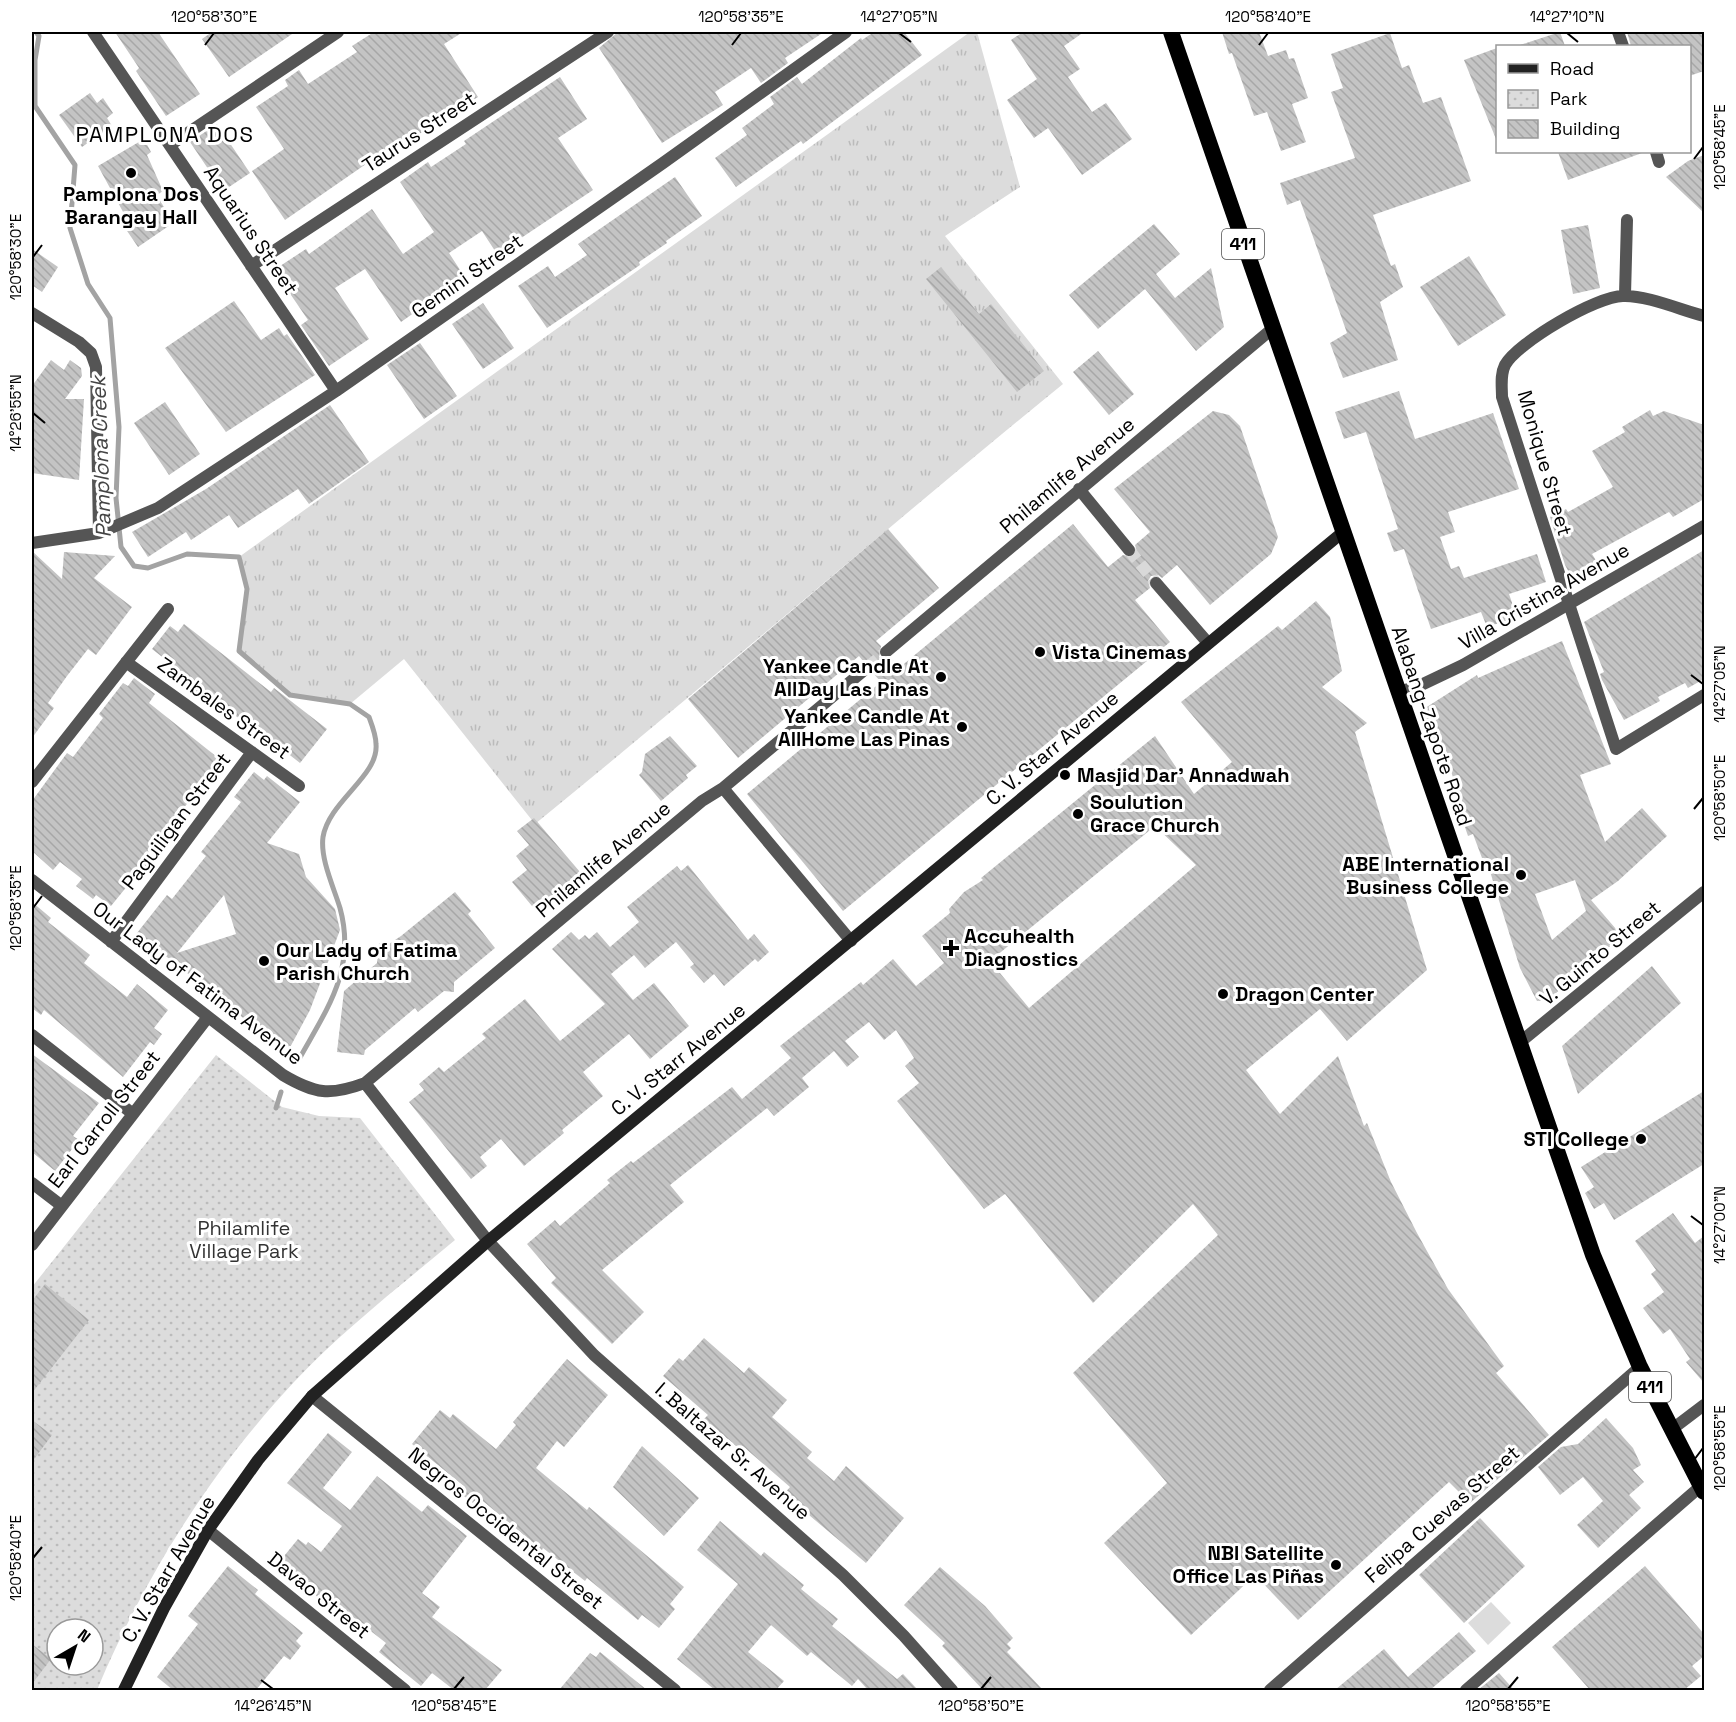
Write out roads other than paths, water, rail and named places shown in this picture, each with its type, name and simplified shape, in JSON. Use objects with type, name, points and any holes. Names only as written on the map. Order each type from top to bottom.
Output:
[{"type":"highway","name":"Alabang-Zapote Road","points":[[1171,32],[1593,1255],[1640,1367],[1703,1489]]},
{"type":"main road","name":"C. V. Starr Avenue","points":[[129,1688],[164,1608],[208,1530],[258,1460],[312,1396],[488,1241],[1343,532]]},
{"type":"street","name":"Aquarius Street","points":[[93,32],[336,391]]},
{"type":"street","points":[[170,145],[338,32]]},
{"type":"street","name":"Taurus Street","points":[[251,266],[608,32]]},
{"type":"street","name":"Gemini Street","points":[[32,543],[99,533],[158,508],[336,391],[846,32]]},
{"type":"street","points":[[1625,295],[1627,220]]},
{"type":"street","name":"Monique Street","points":[[1704,316],[1625,295],[1606,298],[1590,304],[1523,345],[1505,366],[1502,378],[1502,397],[1616,749],[1704,695]]},
{"type":"street","points":[[32,313],[79,342],[92,353],[96,367],[99,533]]},
{"type":"street","name":"Philamlife Avenue","points":[[886,652],[1272,329]]},
{"type":"street","points":[[1079,489],[1129,550]]},
{"type":"street","name":"Villa Cristina Avenue","points":[[1399,692],[1421,686],[1463,664],[1568,606],[1704,525]]},
{"type":"street","points":[[1156,583],[1208,643]]},
{"type":"street","points":[[32,782],[168,609]]},
{"type":"street","name":"Zambales Street","points":[[126,662],[299,786]]},
{"type":"street","name":"Philamlife Avenue","points":[[365,1083],[702,801],[723,788],[868,668]]},
{"type":"street","name":"Paguiligan Street","points":[[111,942],[252,752]]},
{"type":"street","points":[[723,788],[851,941]]},
{"type":"street","name":"Our Lady of Fatima Avenue","points":[[32,880],[208,1017],[302,1086],[321,1092],[340,1092],[365,1083]]},
{"type":"street","name":"V. Guinto Street","points":[[1519,1043],[1704,892]]},
{"type":"street","name":"Earl Carroll Street","points":[[32,1245],[208,1017]]},
{"type":"street","points":[[32,1035],[133,1114]]},
{"type":"street","points":[[365,1083],[488,1241]]},
{"type":"street","points":[[32,1183],[62,1206]]},
{"type":"street","name":"I. Baltazar Sr. Avenue","points":[[488,1241],[594,1355],[843,1575],[904,1636],[952,1690]]},
{"type":"street","name":"Felipa Cuevas Street","points":[[1270,1690],[1640,1367]]},
{"type":"street","name":"Negros Occidental Street","points":[[312,1396],[675,1690]]},
{"type":"street","points":[[1671,1430],[1704,1405]]},
{"type":"street","points":[[1466,1690],[1703,1489]]},
{"type":"street","name":"Davao Street","points":[[208,1530],[405,1690]]},
{"type":"waterway","name":"Pamplona Creek","points":[[36,32],[39,36],[35,60],[35,106],[75,165],[70,228],[88,284],[110,318],[119,427],[116,498],[121,547],[134,566],[148,568],[187,554],[239,557],[247,589],[239,651],[290,695],[350,704],[369,717],[375,734],[375,756],[370,767],[334,812],[323,837],[325,864],[340,908],[345,951],[336,989],[298,1061]]},
{"type":"waterway","points":[[276,1108],[281,1092]]},
{"type":"tunnel","points":[[1129,550],[1156,583]]},
{"type":"tunnel","points":[[868,667],[886,652]]},
{"type":"place","name":"Pamplona Dos Barangay Hall","points":[[131,173]]},
{"type":"place","name":"Vista Cinemas","points":[[1040,652]]},
{"type":"place","name":"Yankee Candle At AllDay Las Pinas","points":[[941,677]]},
{"type":"place","name":"Yankee Candle At AllHome Las Pinas","points":[[962,727]]},
{"type":"place","name":"Masjid Dar' Annadwah","points":[[1065,775]]},
{"type":"place","name":"Soulution Grace Church","points":[[1078,814]]},
{"type":"place","name":"ABE International Business College","points":[[1521,875]]},
{"type":"place","name":"Accuhealth Diagnostics","points":[[951,948]]},
{"type":"place","name":"Our Lady of Fatima Parish Church","points":[[264,961]]},
{"type":"place","name":"Dragon Center","points":[[1223,994]]},
{"type":"place","name":"STI College","points":[[1641,1139]]},
{"type":"place","name":"NBI Satellite Office Las Piñas","points":[[1336,1565]]},
{"type":"district","name":"PAMPLONA DOS","points":[[165,134]]},
{"type":"park label","name":"Philamlife Village Park","points":[[244,1240]]}]
